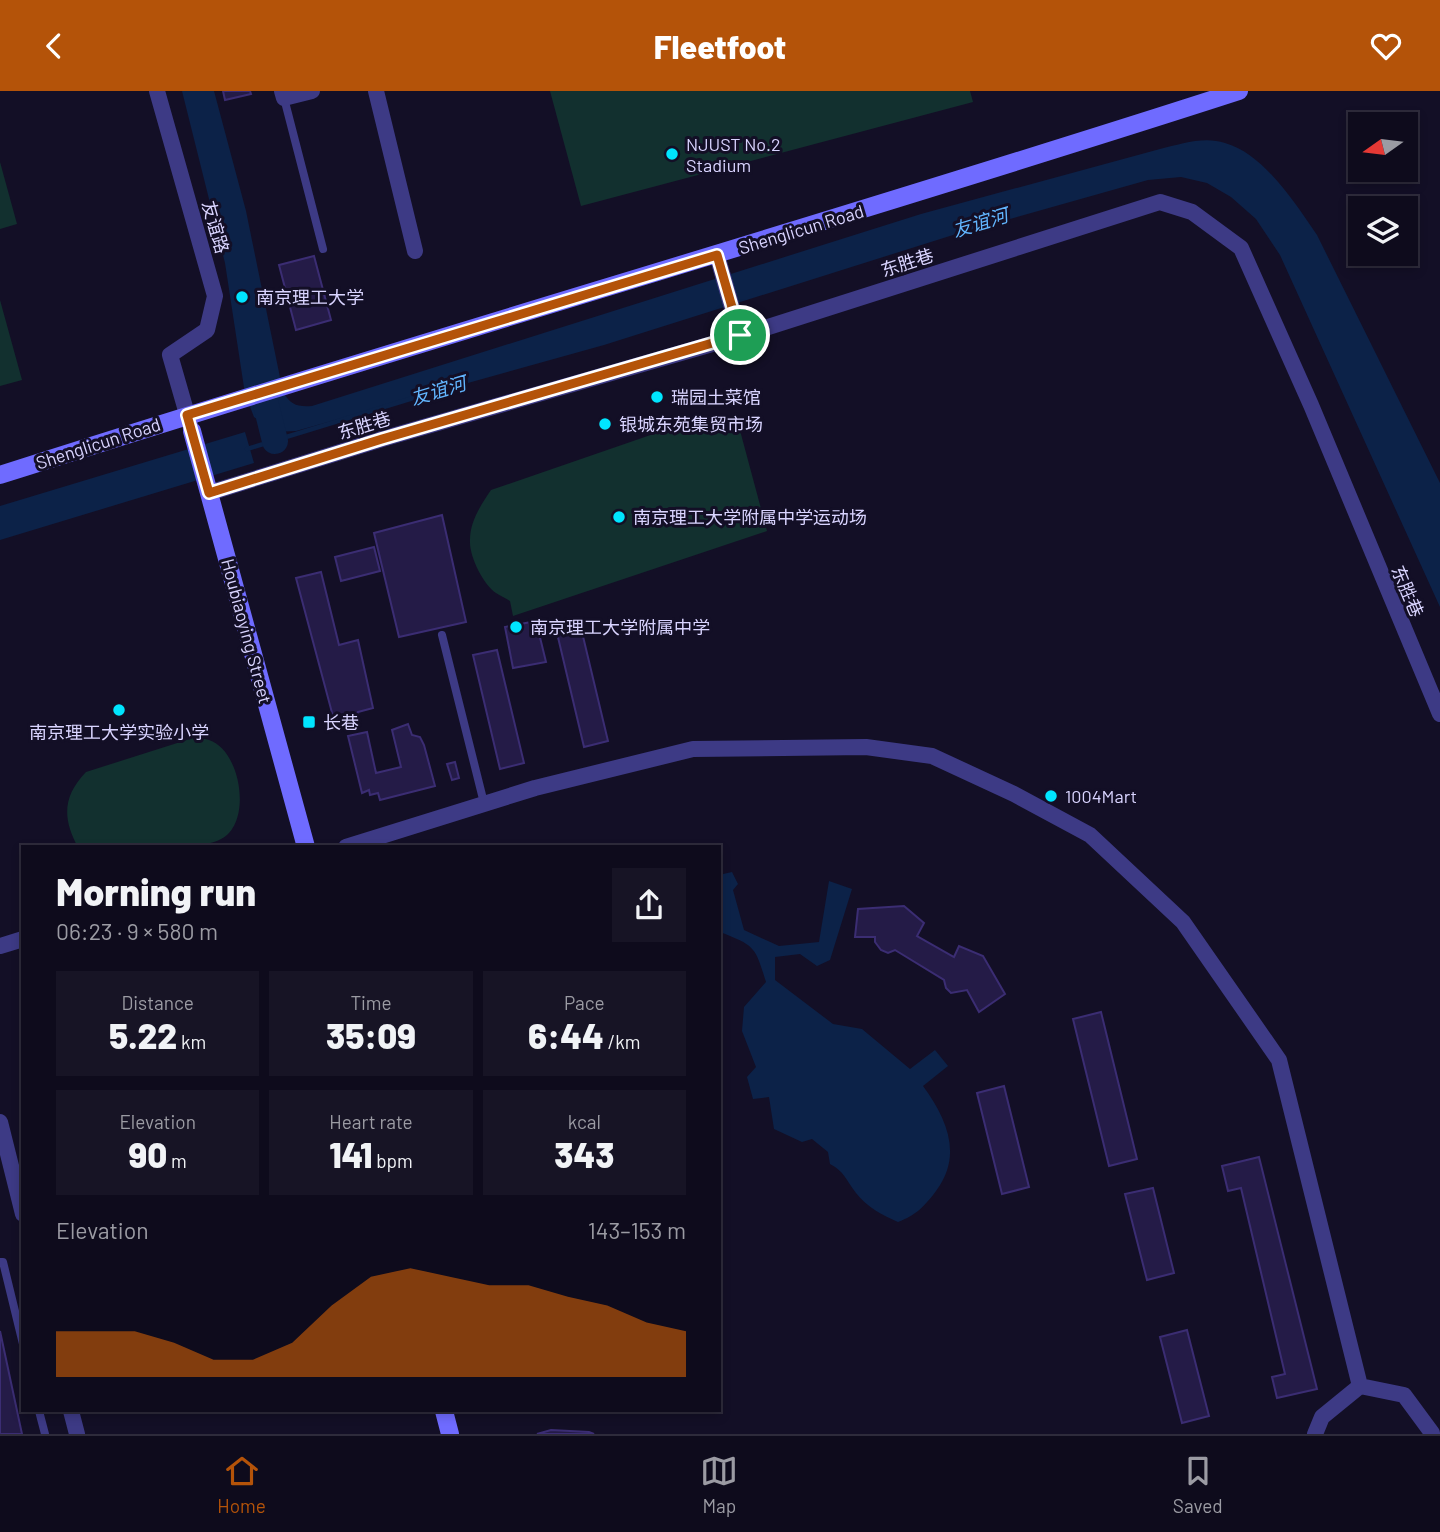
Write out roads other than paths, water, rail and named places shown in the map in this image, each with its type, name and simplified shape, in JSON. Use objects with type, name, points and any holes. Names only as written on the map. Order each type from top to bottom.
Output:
[{"type":"street","name":"友谊路","points":[[158,91],[215,296],[207,330],[170,355],[190,423]]},
{"type":"street","points":[[283,94],[312,91]]},
{"type":"street","points":[[376,91],[415,251]]},
{"type":"street","name":"Shenglicun Road","points":[[0,475],[190,423],[210,408],[717,255],[1239,91]]},
{"type":"street","name":"东胜巷","points":[[209,493],[1160,202],[1192,212],[1241,248],[1311,405],[1440,714]]},
{"type":"street","points":[[717,255],[738,329]]},
{"type":"street","name":"Houbiaoying Street","points":[[190,423],[305,845]]},
{"type":"street","points":[[352,845],[535,787],[694,749],[866,747],[932,756],[1014,794],[1090,835],[1183,922],[1279,1060],[1360,1386]]},
{"type":"street","points":[[0,946],[21,940]]},
{"type":"street","points":[[0,1122],[21,1206]]},
{"type":"street","points":[[1360,1386],[1404,1395],[1433,1432]]},
{"type":"street","points":[[1315,1434],[1322,1417],[1360,1386]]},
{"type":"street","points":[[71,1412],[77,1434]]},
{"type":"street","points":[[444,1412],[450,1434]]},
{"type":"lane","points":[[283,94],[323,249]]},
{"type":"lane","points":[[442,635],[484,803]]},
{"type":"lane","points":[[0,1262],[3,1262],[21,1336]]},
{"type":"lane","points":[[39,1412],[44,1434]]},
{"type":"water","points":[[182,91],[214,91],[246,211],[283,392],[289,400],[302,406],[312,406],[921,214],[1184,143],[1225,143],[1253,158],[1277,181],[1317,235],[1440,483],[1440,607],[1280,255],[1256,219],[1231,197],[1207,183],[1181,177],[1148,180],[953,235],[604,345],[296,431],[274,432],[254,417],[245,394],[225,263]]},
{"type":"water","points":[[245,432],[254,463],[0,540],[0,506]]},
{"type":"water","points":[[732,872],[738,884],[733,890],[744,930],[779,946],[819,942],[829,881],[852,889],[830,960],[817,966],[800,954],[775,957],[775,980],[833,1024],[862,1029],[910,1069],[935,1050],[948,1066],[923,1086],[945,1124],[949,1137],[949,1164],[932,1197],[910,1216],[898,1222],[865,1202],[842,1173],[830,1164],[828,1152],[812,1139],[802,1142],[774,1129],[769,1097],[753,1099],[747,1077],[756,1067],[742,1031],[744,1007],[766,982],[752,949],[721,932],[721,875]]},
{"type":"waterway","name":"友谊河","points":[[247,449],[436,391]]},
{"type":"waterway","name":"友谊河","points":[[264,397],[275,441]]},
{"type":"place","name":"NJUST No.2 Stadium","points":[[672,154]]},
{"type":"place","name":"南京理工大学","points":[[242,297]]},
{"type":"place","name":"瑞园土菜馆","points":[[657,397]]},
{"type":"place","name":"银城东苑集贸市场","points":[[605,424]]},
{"type":"place","name":"南京理工大学附属中学运动场","points":[[619,517]]},
{"type":"place","name":"南京理工大学附属中学","points":[[516,627]]},
{"type":"place","name":"南京理工大学实验小学","points":[[119,710]]},
{"type":"place","name":"长巷","points":[[309,722]]},
{"type":"place","name":"1004Mart","points":[[1051,796]]}]
